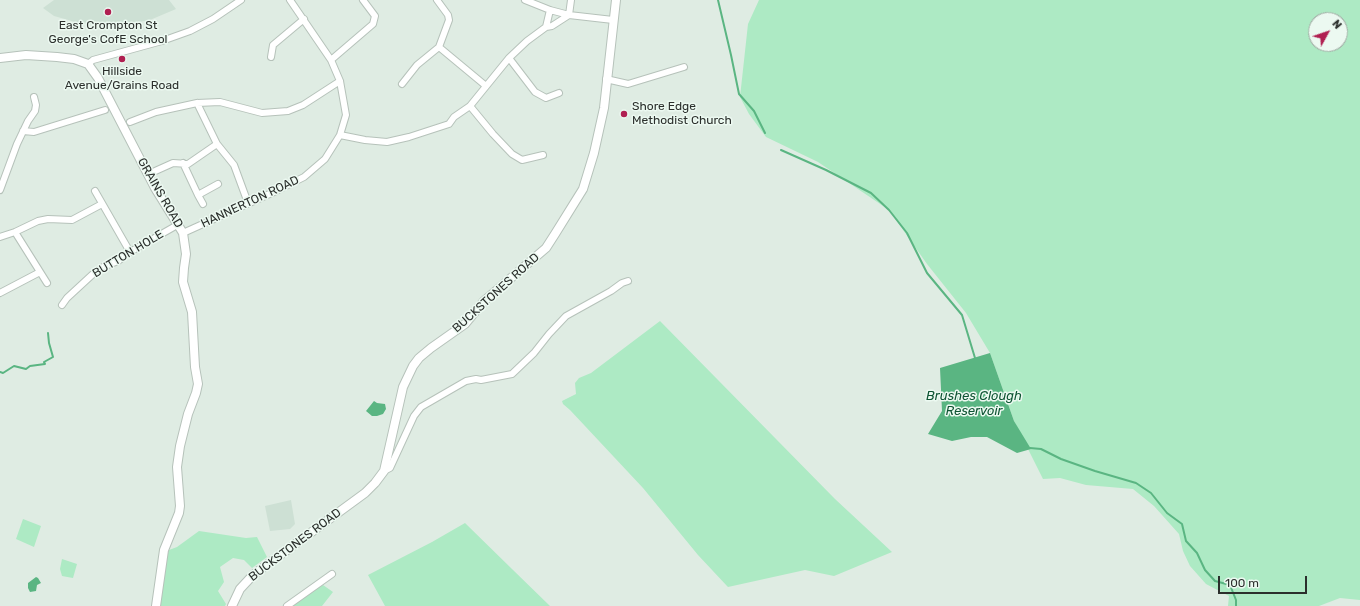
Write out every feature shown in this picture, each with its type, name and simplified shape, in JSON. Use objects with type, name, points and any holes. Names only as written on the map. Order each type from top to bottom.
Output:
[{"type":"main road","name":"BUCKSTONES ROAD","points":[[232,606],[240,589],[253,575],[365,493],[375,483],[384,471],[403,387],[413,366],[419,358],[431,348],[465,324],[484,301],[546,248],[583,189],[594,153],[604,108],[606,79],[616,0]]},
{"type":"main road","points":[[0,58],[26,55],[57,57],[74,59],[88,64]]},
{"type":"main road","name":"GRAINS ROAD","points":[[88,64],[98,78],[156,188],[183,232],[186,254],[183,282],[192,312],[195,367],[198,384],[188,414],[180,446],[177,467],[180,506],[179,513],[164,550],[156,606]]},
{"type":"street","points":[[88,64],[93,60],[162,41],[190,31],[213,19],[241,0]]},
{"type":"street","name":"HANNERTON ROAD","points":[[183,232],[304,177],[325,159],[340,135],[346,115],[340,81],[331,60],[290,0]]},
{"type":"street","points":[[331,60],[373,24],[375,16],[363,0]]},
{"type":"street","points":[[402,84],[417,65],[439,47],[449,20],[448,15],[437,0]]},
{"type":"street","points":[[525,0],[550,10],[569,15],[613,20]]},
{"type":"street","points":[[340,135],[365,140],[387,142],[409,137],[449,124],[454,117],[470,106],[509,58],[527,41],[546,27],[552,26],[569,15],[571,0]]},
{"type":"street","points":[[546,27],[550,10]]},
{"type":"street","points":[[271,58],[273,45],[304,20]]},
{"type":"street","points":[[439,47],[486,86]]},
{"type":"street","points":[[509,58],[535,92],[546,98],[559,93]]},
{"type":"street","points":[[606,79],[628,84],[684,67]]},
{"type":"street","points":[[130,122],[156,112],[197,103],[220,102],[262,113],[288,111],[303,105],[340,81]]},
{"type":"street","points":[[0,190],[23,131],[35,110],[36,105],[34,97]]},
{"type":"street","points":[[197,103],[217,144],[234,165],[248,203]]},
{"type":"street","points":[[470,106],[512,154],[522,160],[543,155]]},
{"type":"street","points":[[23,131],[34,132],[105,110]]},
{"type":"street","points":[[153,172],[173,163],[188,164],[217,144]]},
{"type":"street","points":[[184,163],[203,204]]},
{"type":"street","points":[[198,195],[218,184]]},
{"type":"street","points":[[95,191],[130,252]]},
{"type":"street","points":[[0,236],[15,232],[38,220],[72,220],[102,204]]},
{"type":"street","name":"BUTTON HOLE","points":[[62,304],[66,298],[103,267],[118,261],[130,252],[178,224]]},
{"type":"street","points":[[15,232],[48,283]]},
{"type":"street","points":[[0,293],[40,272]]},
{"type":"street","points":[[384,471],[390,468],[414,416],[422,407],[466,381],[476,379],[481,380],[512,374],[534,353],[566,316],[611,291],[622,283],[628,281]]},
{"type":"street","points":[[287,606],[332,574]]},
{"type":"shaded area","name":"East Crompton St George's CofE School","points":[[54,0],[169,0],[176,9],[150,20],[114,26],[79,23],[54,16],[43,8]]},
{"type":"shaded area","points":[[759,0],[1360,0],[1360,600],[1340,598],[1319,606],[1228,606],[1229,596],[1206,584],[1190,566],[1183,551],[1179,534],[1154,506],[1133,489],[1086,485],[1060,478],[1043,479],[1014,421],[990,353],[966,313],[927,264],[889,210],[818,162],[766,137],[749,114],[740,97],[748,24]]},
{"type":"shaded area","points":[[660,321],[835,499],[892,552],[834,576],[805,570],[728,587],[698,555],[643,488],[563,404],[562,401],[576,394],[575,383],[579,378],[591,373]]},
{"type":"shaded area","points":[[291,500],[295,524],[290,529],[270,531],[265,506]]},
{"type":"shaded area","points":[[23,519],[41,526],[34,547],[16,539]]},
{"type":"shaded area","points":[[465,523],[550,606],[385,606],[368,575]]},
{"type":"shaded area","points":[[199,531],[246,538],[257,537],[267,557],[252,568],[244,560],[233,558],[220,567],[224,582],[218,591],[226,604],[225,606],[158,606],[166,559],[169,550],[177,547]]},
{"type":"shaded area","points":[[62,559],[77,564],[73,578],[62,576],[60,569]]},
{"type":"shaded area","points":[[323,585],[333,592],[322,606],[291,606],[312,591]]},
{"type":"water","name":"Brushes Clough Reservoir","points":[[990,353],[1014,421],[1031,449],[1017,453],[987,437],[971,437],[952,441],[928,434],[942,411],[940,368]]},
{"type":"water","points":[[374,401],[385,404],[386,409],[383,414],[372,416],[366,411]]},
{"type":"water","points":[[36,577],[41,583],[37,585],[36,591],[30,592],[28,583]]},
{"type":"waterway","points":[[718,0],[739,94],[754,111],[765,133]]},
{"type":"waterway","points":[[781,150],[826,170],[871,193],[889,210],[907,233],[927,273],[962,315],[975,358]]},
{"type":"waterway","points":[[0,372],[3,373],[14,366],[26,369],[30,366],[45,364],[44,362],[53,357],[48,333]]},
{"type":"waterway","points":[[1030,448],[1041,449],[1061,459],[1136,483],[1151,493],[1167,513],[1182,524],[1186,541],[1197,553],[1205,570],[1215,581],[1230,585],[1236,600],[1236,606]]},
{"type":"place","name":"East Crompton St George's CofE School","points":[[108,12]]},
{"type":"place","name":"Hillside Avenue/Grains Road","points":[[122,59]]},
{"type":"place","name":"Shore Edge Methodist Church","points":[[624,114]]}]
